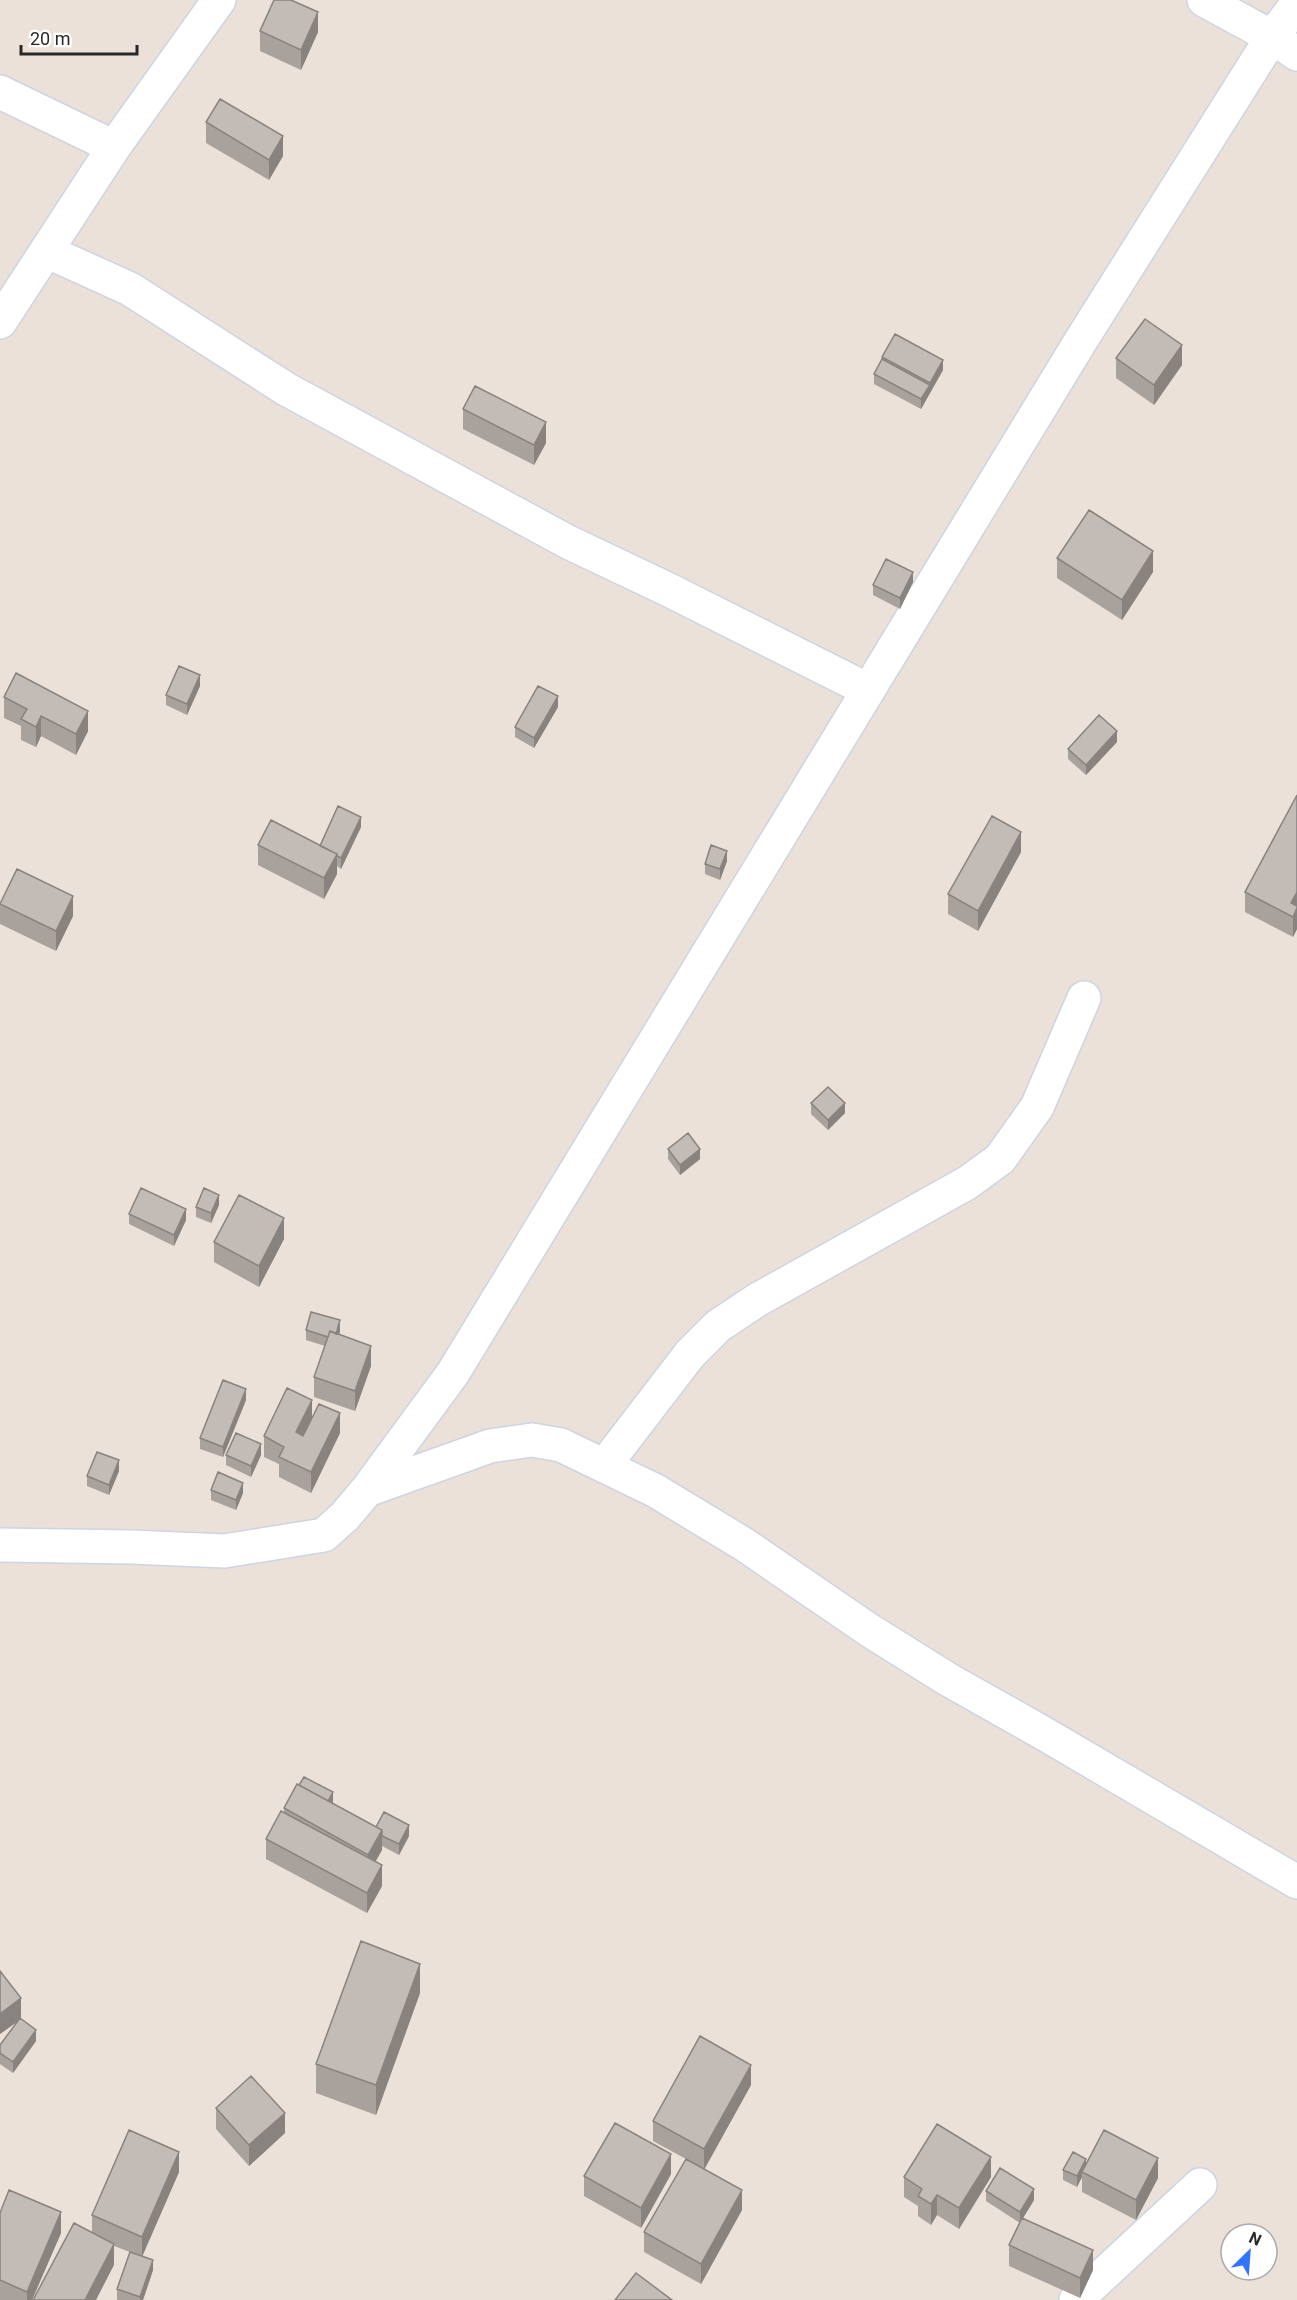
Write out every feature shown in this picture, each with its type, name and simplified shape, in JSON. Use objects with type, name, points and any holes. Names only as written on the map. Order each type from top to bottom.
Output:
[{"type":"street","points":[[0,322],[114,147],[219,0]]},
{"type":"street","points":[[1204,0],[1285,45]]},
{"type":"street","points":[[0,1545],[235,1550],[324,1536],[367,1490],[453,1373],[1080,342],[1285,45],[1297,4]]},
{"type":"street","points":[[0,92],[114,147]]},
{"type":"street","points":[[46,251],[130,289],[286,389],[568,542],[868,690]]},
{"type":"street","points":[[604,1466],[690,1354],[718,1326],[757,1300],[967,1183],[999,1159],[1037,1107],[1084,998]]},
{"type":"street","points":[[367,1490],[490,1446],[532,1440],[561,1445],[656,1491],[745,1545],[869,1630],[949,1680],[1053,1738],[1297,1882]]},
{"type":"street","points":[[1076,2300],[1200,2185]]},
{"type":"building","points":[[274,0],[291,0],[318,12],[301,50],[260,31]]},
{"type":"building","points":[[220,99],[283,136],[269,160],[206,122]]},
{"type":"building","points":[[1145,319],[1182,345],[1154,385],[1116,358]]},
{"type":"building","points":[[895,334],[943,360],[930,383],[882,357]]},
{"type":"building","points":[[882,359],[930,385],[921,399],[874,374]]},
{"type":"building","points":[[475,386],[546,422],[534,445],[463,409]]},
{"type":"building","points":[[1089,510],[1153,551],[1122,600],[1057,558]]},
{"type":"building","points":[[886,559],[913,572],[900,598],[873,585]]},
{"type":"building","points":[[179,666],[200,675],[187,704],[166,695]]},
{"type":"building","points":[[16,673],[88,711],[76,734],[41,716],[36,727],[21,719],[27,709],[4,697]]},
{"type":"building","points":[[538,686],[558,696],[534,738],[515,727]]},
{"type":"building","points":[[1099,715],[1117,731],[1086,765],[1068,749]]},
{"type":"building","points":[[1297,795],[1297,892],[1291,903],[1297,908],[1293,917],[1245,892]]},
{"type":"building","points":[[338,806],[361,817],[341,858],[320,846]]},
{"type":"building","points":[[992,816],[1021,832],[978,911],[948,894]]},
{"type":"building","points":[[271,820],[337,854],[324,878],[258,845]]},
{"type":"building","points":[[711,845],[727,851],[720,869],[705,864]]},
{"type":"building","points":[[17,869],[73,896],[56,931],[0,904]]},
{"type":"building","points":[[828,1087],[845,1103],[828,1120],[811,1103]]},
{"type":"building","points":[[688,1133],[700,1149],[680,1165],[668,1149]]},
{"type":"building","points":[[141,1188],[186,1209],[174,1235],[129,1214]]},
{"type":"building","points":[[204,1188],[219,1195],[211,1213],[196,1207]]},
{"type":"building","points":[[239,1195],[284,1218],[259,1266],[214,1242]]},
{"type":"building","points":[[311,1312],[340,1320],[336,1334],[330,1331],[328,1337],[306,1330]]},
{"type":"building","points":[[330,1331],[371,1346],[355,1391],[314,1377]]},
{"type":"building","points":[[223,1380],[246,1389],[223,1447],[200,1438]]},
{"type":"building","points":[[287,1388],[312,1400],[296,1432],[303,1436],[319,1404],[340,1413],[311,1472],[279,1457],[284,1447],[264,1436]]},
{"type":"building","points":[[236,1433],[261,1444],[251,1466],[226,1455]]},
{"type":"building","points":[[97,1452],[119,1460],[109,1485],[87,1476]]},
{"type":"building","points":[[218,1472],[243,1483],[236,1500],[211,1490]]},
{"type":"building","points":[[304,1777],[333,1792],[328,1801],[299,1785]]},
{"type":"building","points":[[297,1784],[382,1830],[368,1855],[284,1808]]},
{"type":"building","points":[[281,1811],[382,1865],[367,1893],[266,1839]]},
{"type":"building","points":[[384,1812],[409,1825],[399,1844],[382,1836],[382,1830],[376,1827]]},
{"type":"building","points":[[361,1941],[420,1964],[376,2085],[316,2064]]},
{"type":"building","points":[[0,1971],[21,1998],[0,2014]]},
{"type":"building","points":[[20,2018],[36,2030],[13,2062],[0,2053],[0,2045]]},
{"type":"building","points":[[700,2036],[751,2065],[704,2149],[653,2121]]},
{"type":"building","points":[[251,2076],[285,2113],[249,2145],[216,2108]]},
{"type":"building","points":[[615,2123],[671,2154],[641,2208],[584,2176]]},
{"type":"building","points":[[937,2124],[991,2157],[959,2208],[937,2195],[931,2204],[918,2196],[922,2189],[904,2177]]},
{"type":"building","points":[[129,2130],[179,2152],[142,2237],[92,2215]]},
{"type":"building","points":[[1104,2130],[1158,2158],[1136,2200],[1082,2172]]},
{"type":"building","points":[[1073,2152],[1086,2159],[1077,2176],[1063,2170]]},
{"type":"building","points":[[686,2159],[742,2190],[701,2264],[644,2232]]},
{"type":"building","points":[[1000,2168],[1034,2189],[1020,2212],[986,2191]]},
{"type":"building","points":[[9,2190],[61,2212],[27,2292],[0,2280],[0,2213]]},
{"type":"building","points":[[1022,2218],[1093,2250],[1080,2278],[1009,2245]]},
{"type":"building","points":[[74,2223],[114,2244],[85,2300],[33,2300]]},
{"type":"building","points":[[130,2252],[153,2260],[140,2297],[117,2289]]},
{"type":"building","points":[[636,2273],[672,2300],[615,2300]]}]
